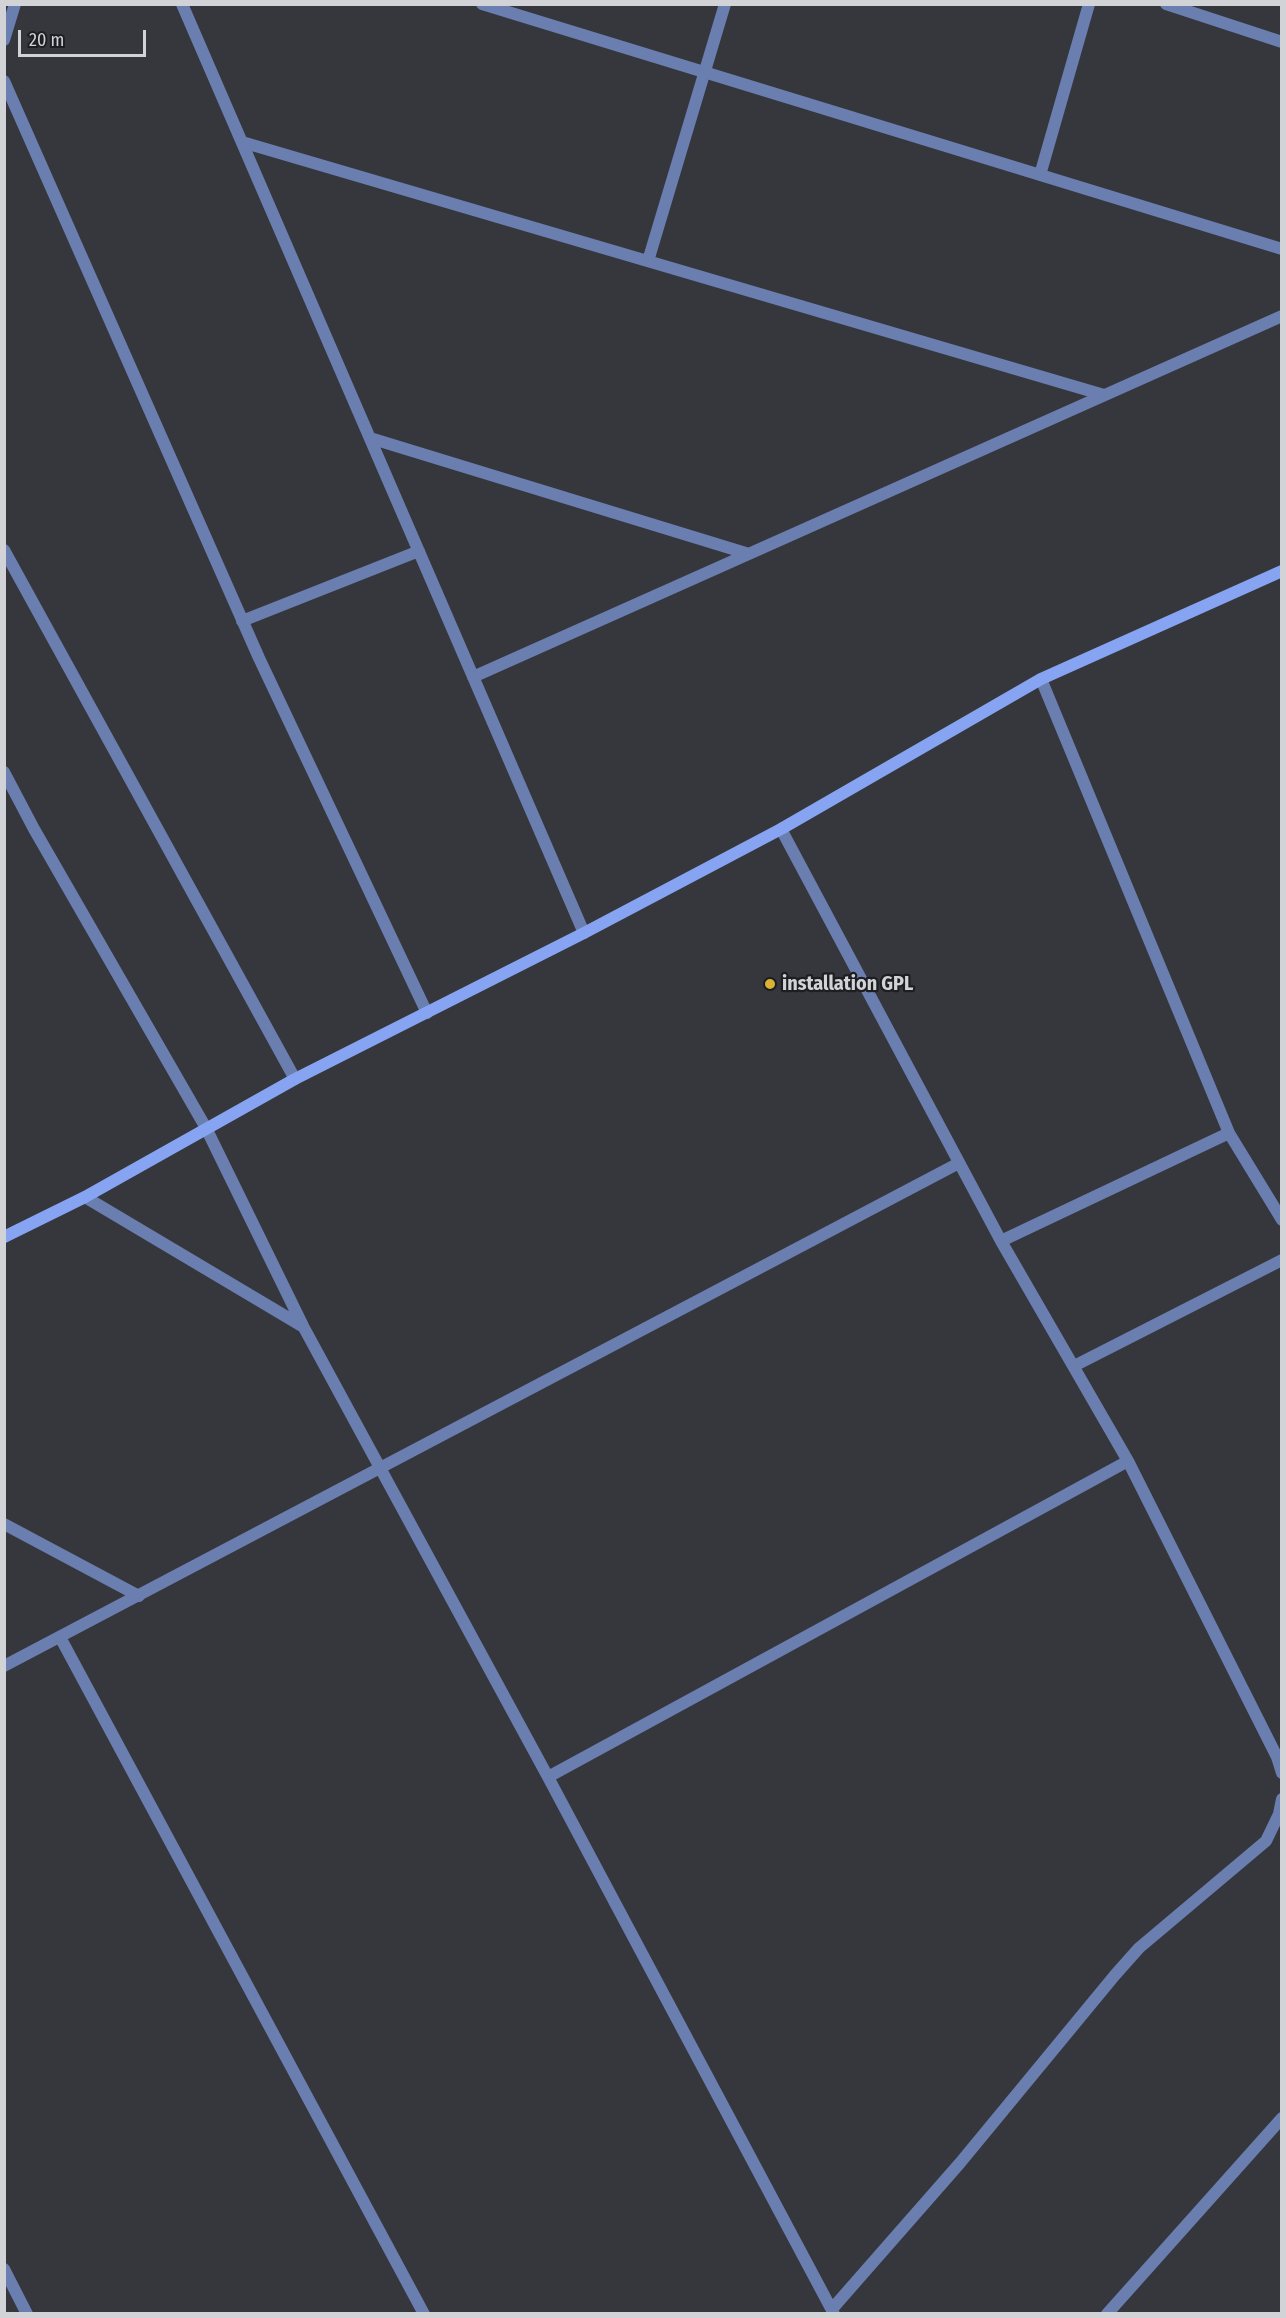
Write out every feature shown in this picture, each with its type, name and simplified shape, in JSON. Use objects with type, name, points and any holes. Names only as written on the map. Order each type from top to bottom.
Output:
[{"type":"main road","points":[[4,1237],[85,1197],[296,1079],[584,933],[781,829],[1041,679],[1280,575]]},
{"type":"street","points":[[4,40],[15,4]]},
{"type":"street","points":[[182,4],[584,933]]},
{"type":"street","points":[[482,4],[1281,249]]},
{"type":"street","points":[[648,261],[725,4]]},
{"type":"street","points":[[1040,175],[1089,4]]},
{"type":"street","points":[[1167,4],[1281,42]]},
{"type":"street","points":[[4,81],[242,621],[427,1013]]},
{"type":"street","points":[[243,142],[1104,396]]},
{"type":"street","points":[[473,677],[1281,316]]},
{"type":"street","points":[[370,438],[749,554]]},
{"type":"street","points":[[4,550],[296,1079]]},
{"type":"street","points":[[242,621],[419,551]]},
{"type":"street","points":[[1041,679],[1229,1132],[1281,1217]]},
{"type":"street","points":[[4,772],[34,829],[206,1128],[303,1326],[548,1777],[833,2311],[1139,1948],[1266,1841],[1279,1814],[1281,1799]]},
{"type":"street","points":[[781,829],[1001,1241],[1128,1461],[1272,1746],[1281,1773]]},
{"type":"street","points":[[1001,1241],[1229,1132]]},
{"type":"street","points":[[4,1666],[959,1163]]},
{"type":"street","points":[[85,1197],[303,1326]]},
{"type":"street","points":[[1074,1366],[1281,1260]]},
{"type":"street","points":[[548,1777],[1128,1461]]},
{"type":"street","points":[[4,1524],[139,1596]]},
{"type":"street","points":[[60,1637],[424,2313]]},
{"type":"street","points":[[1107,2313],[1281,2118]]},
{"type":"street","points":[[4,2269],[8,2283],[27,2313]]},
{"type":"place","name":"installation GPL","points":[[770,984]]}]
